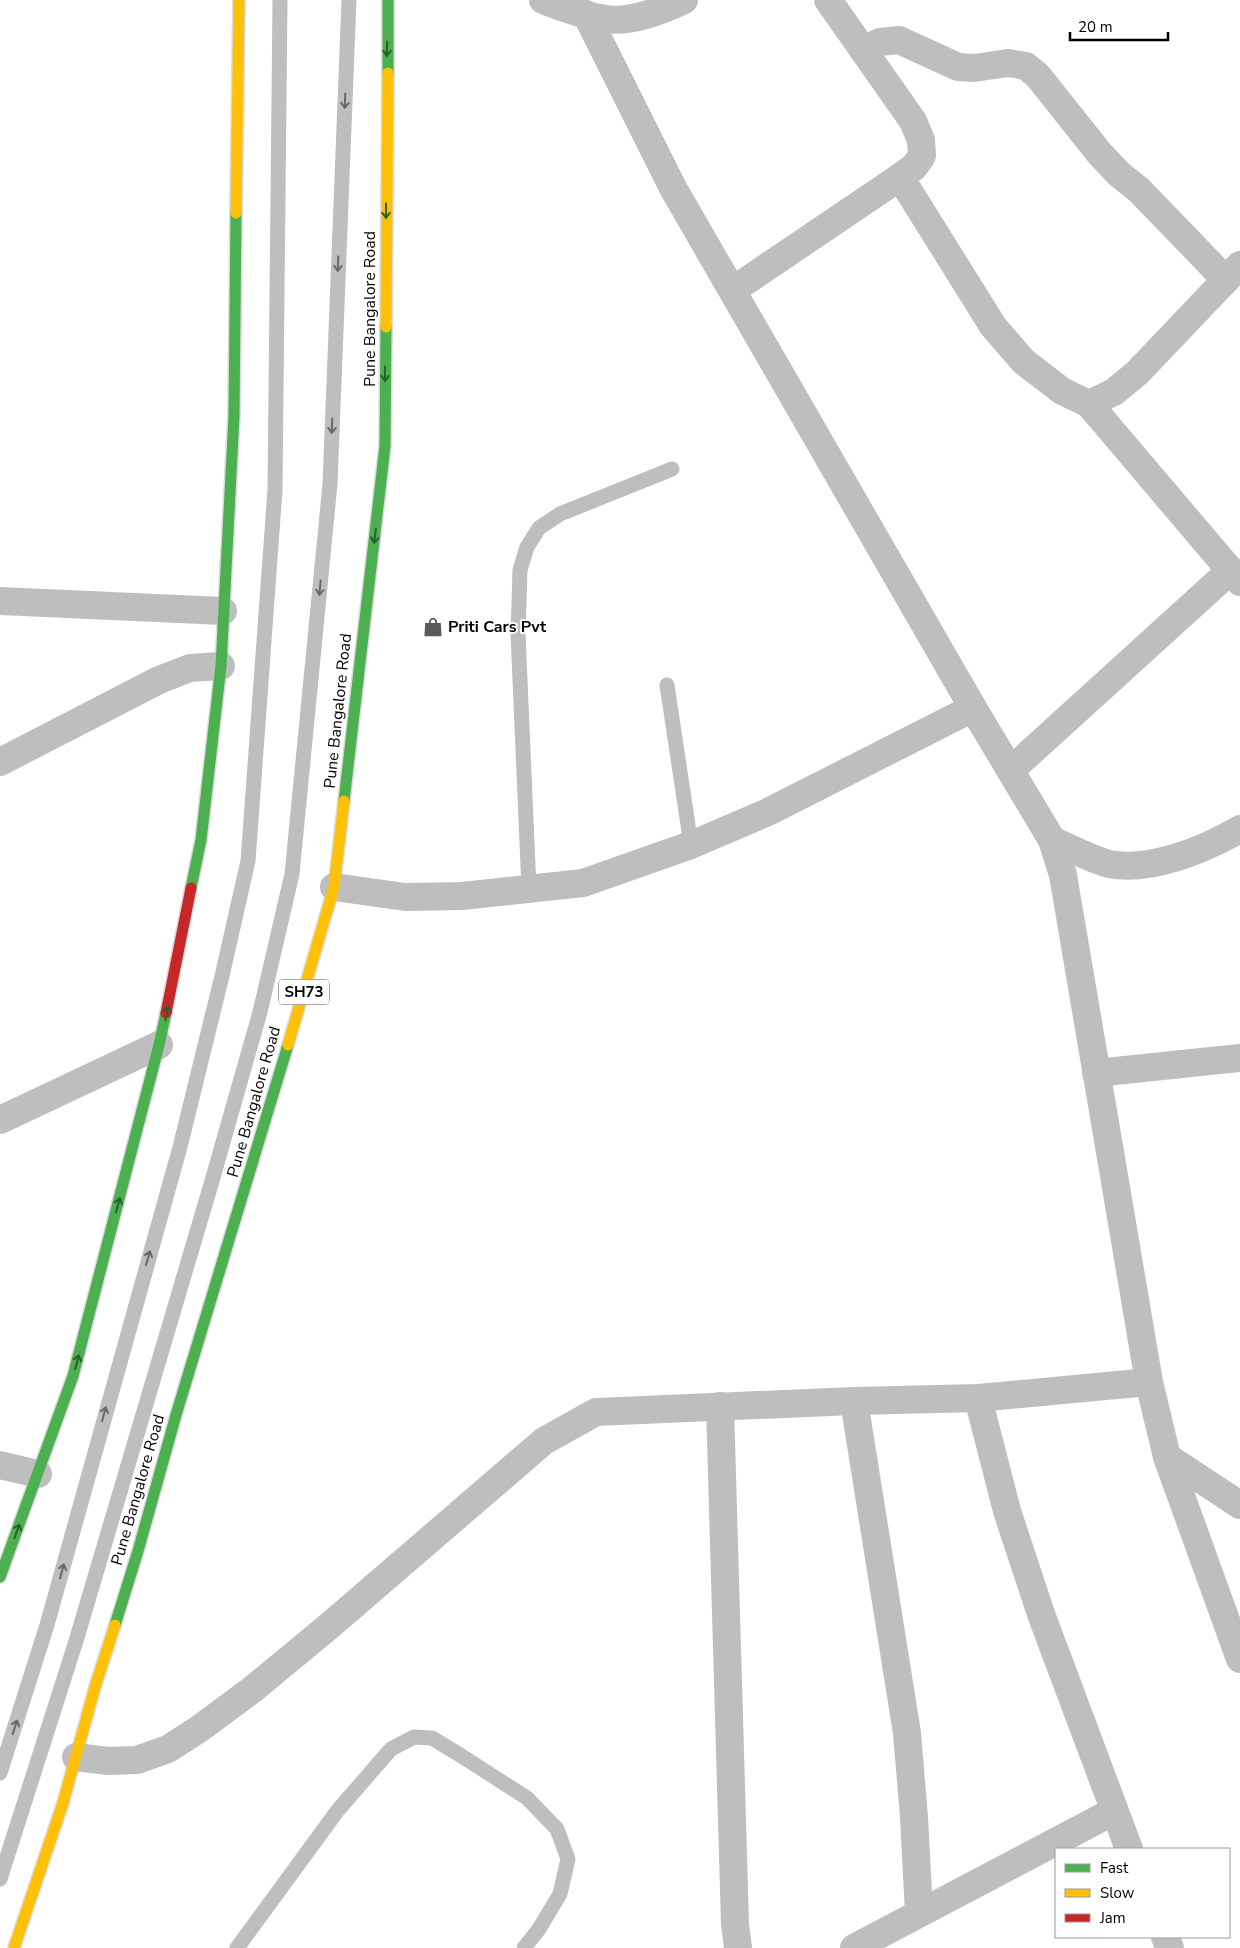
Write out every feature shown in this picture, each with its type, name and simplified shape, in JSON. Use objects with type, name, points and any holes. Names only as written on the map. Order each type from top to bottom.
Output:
[{"type":"main road","points":[[0,1577],[73,1376],[159,1045],[201,840],[221,666],[234,416],[240,0]]},
{"type":"main road","name":"Pune Bangalore Road","points":[[14,1948],[63,1803],[95,1687],[138,1551],[176,1415],[260,1143],[334,887],[385,446],[388,0]]},
{"type":"street","points":[[544,0],[608,20],[632,17],[666,9],[684,0]]},
{"type":"street","points":[[733,290],[900,177],[914,167],[922,156],[921,140],[913,121],[828,0]]},
{"type":"street","points":[[586,14],[673,188],[973,708],[1052,840],[1063,876],[1149,1382],[1167,1457],[1240,1659]]},
{"type":"street","points":[[863,50],[880,42],[899,40],[958,67],[974,68],[1008,63],[1026,66],[1038,76],[1100,154],[1119,174],[1233,272],[1137,373],[1114,392],[1089,404]]},
{"type":"street","points":[[900,177],[993,326],[1023,361],[1062,391],[1089,404],[1236,576],[1011,770]]},
{"type":"street","points":[[0,601],[223,611]]},
{"type":"street","points":[[0,762],[158,680],[190,668],[221,666]]},
{"type":"street","points":[[334,887],[405,897],[462,896],[584,883],[692,845],[768,812],[973,708]]},
{"type":"street","points":[[1052,840],[1108,863],[1134,867],[1178,857],[1240,830]]},
{"type":"street","points":[[0,1120],[159,1045]]},
{"type":"street","points":[[1096,1073],[1240,1058]]},
{"type":"street","points":[[76,1757],[108,1761],[137,1760],[168,1749],[199,1729],[252,1689],[320,1633],[544,1441],[596,1412],[854,1401],[978,1398],[1149,1382]]},
{"type":"street","points":[[978,1398],[1006,1512],[1114,1811],[1130,1848]]},
{"type":"street","points":[[854,1401],[907,1733],[919,1913]]},
{"type":"street","points":[[720,1406],[735,1924],[738,1948]]},
{"type":"street","points":[[1167,1457],[1240,1505]]},
{"type":"street","points":[[0,1465],[38,1474]]},
{"type":"street","points":[[854,1948],[1114,1811]]},
{"type":"lane","points":[[0,1773],[47,1626],[180,1147],[248,861],[275,490],[280,0]]},
{"type":"lane","points":[[0,1879],[78,1632],[212,1181],[260,1012],[292,874],[330,484],[349,0]]},
{"type":"lane","points":[[529,889],[518,634],[520,570],[527,547],[539,528],[560,514],[672,469]]},
{"type":"lane","points":[[668,685],[692,845]]},
{"type":"lane","points":[[237,1948],[338,1810],[391,1749],[414,1737],[432,1738],[527,1798],[557,1829],[568,1859],[560,1894],[524,1948]]},
{"type":"traffic: fast","points":[[388,0],[388,73]]},
{"type":"traffic: fast","points":[[191,888],[201,840],[221,666],[234,416],[236,213]]},
{"type":"traffic: fast","points":[[344,801],[385,446],[386,327]]},
{"type":"traffic: fast","points":[[0,1577],[73,1376],[166,1013]]},
{"type":"traffic: fast","points":[[115,1625],[176,1415],[288,1045]]},
{"type":"traffic: slow","points":[[236,213],[239,0]]},
{"type":"traffic: slow","points":[[386,327],[388,73]]},
{"type":"traffic: slow","points":[[288,1045],[334,887],[344,801]]},
{"type":"traffic: slow","points":[[14,1948],[63,1803],[95,1687],[115,1625]]},
{"type":"traffic: jam","points":[[166,1013],[191,888]]},
{"type":"place","name":"Priti Cars Pvt","points":[[433,627]]}]
